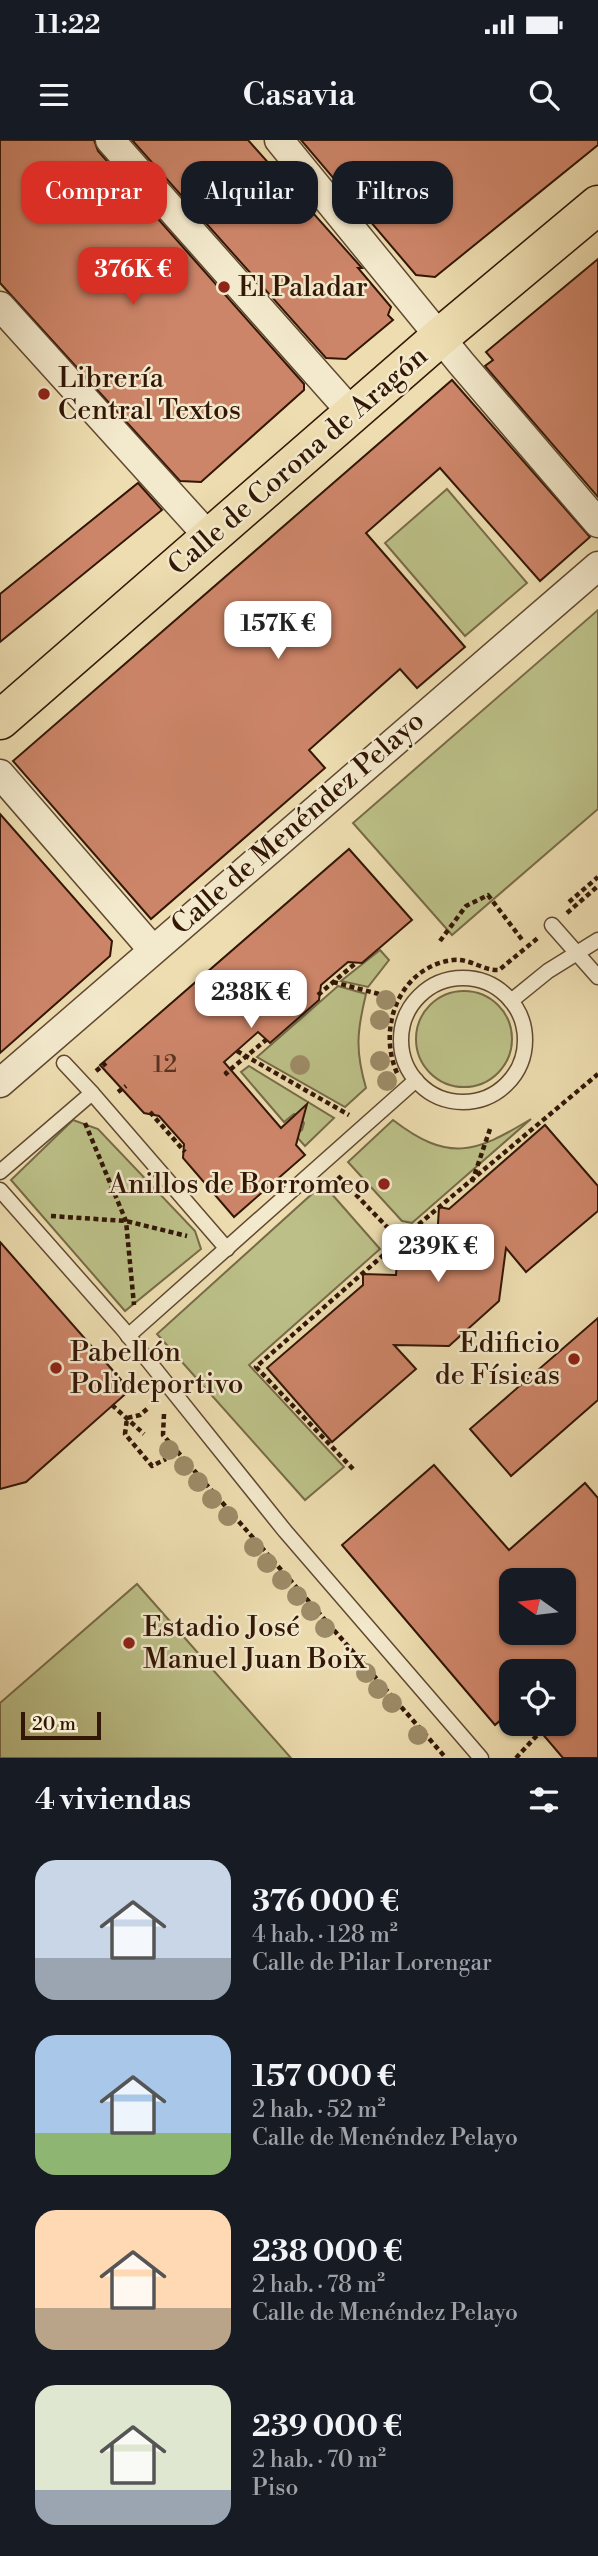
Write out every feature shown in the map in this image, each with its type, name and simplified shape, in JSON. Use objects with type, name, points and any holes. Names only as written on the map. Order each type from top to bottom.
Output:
[{"type":"main road","name":"Calle de Corona de Aragón","points":[[0,720],[440,337],[598,205]]},
{"type":"street","points":[[110,140],[353,414]]},
{"type":"street","points":[[279,140],[440,337],[598,523]]},
{"type":"street","points":[[0,306],[211,538]]},
{"type":"street","name":"Calle de Menéndez Pelayo","points":[[0,1083],[598,566]]},
{"type":"street","points":[[0,774],[152,949]]},
{"type":"lane","points":[[552,925],[598,977]]},
{"type":"lane","points":[[512,1001],[548,971],[598,940]]},
{"type":"lane","points":[[460,978],[479,979],[497,988],[512,1001],[522,1020],[525,1041],[521,1062],[510,1080],[494,1094],[474,1101],[452,1101],[432,1094],[416,1080],[406,1063],[402,1034],[411,1007],[424,992],[441,982],[460,978]]},
{"type":"lane","points":[[64,1063],[227,1249]]},
{"type":"lane","points":[[128,1336],[416,1080]]},
{"type":"lane","points":[[0,1172],[92,1093]]},
{"type":"lane","points":[[0,1190],[128,1336],[285,1531],[481,1758]]},
{"type":"path","points":[[569,902],[598,877]]},
{"type":"path","points":[[398,1081],[390,1055],[388,1031],[394,1006],[409,985],[432,967],[449,961],[466,960],[499,970],[598,886]]},
{"type":"path","points":[[440,941],[466,906],[488,895],[523,941]]},
{"type":"path","points":[[318,995],[357,962]]},
{"type":"path","points":[[333,982],[379,994]]},
{"type":"path","points":[[228,1075],[226,1073],[266,1040]]},
{"type":"path","points":[[237,1051],[351,1116]]},
{"type":"path","points":[[352,1469],[256,1367],[413,1229],[598,1074]]},
{"type":"path","points":[[150,1112],[185,1152]]},
{"type":"path","points":[[82,1116],[126,1221],[134,1306]]},
{"type":"path","points":[[472,1182],[491,1126]]},
{"type":"path","points":[[341,1179],[410,1251],[413,1229]]},
{"type":"path","points":[[51,1216],[126,1221],[189,1236]]},
{"type":"path","points":[[112,1405],[144,1434]]},
{"type":"path","points":[[165,1407],[163,1435],[446,1758]]},
{"type":"path","points":[[127,1418],[140,1415],[147,1409]]},
{"type":"path","points":[[127,1418],[125,1434],[152,1466],[166,1459]]},
{"type":"path","points":[[516,1758],[536,1736]]},
{"type":"green space","points":[[447,489],[527,583],[465,636],[385,543]]},
{"type":"green space","points":[[598,610],[598,809],[452,935],[353,823]]},
{"type":"green space","points":[[380,950],[389,960],[368,987],[341,981]]},
{"type":"green space","points":[[338,986],[366,994],[358,1041],[366,1088],[345,1107],[257,1057]]},
{"type":"green space","points":[[464,991],[482,995],[498,1005],[508,1021],[512,1039],[508,1057],[498,1073],[482,1083],[464,1087],[446,1083],[430,1073],[420,1057],[416,1039],[420,1021],[430,1005],[446,995]]},
{"type":"green space","points":[[249,1066],[334,1118],[305,1146],[295,1135],[302,1130],[304,1123],[294,1114],[284,1122],[241,1072]]},
{"type":"green space","points":[[531,1119],[412,1223],[402,1221],[348,1162],[393,1120],[430,1143],[447,1148],[462,1148],[494,1140]]},
{"type":"green space","points":[[73,1120],[98,1129],[195,1231],[201,1249],[125,1311],[11,1180]]},
{"type":"green space","points":[[323,1184],[380,1249],[249,1365],[344,1467],[305,1500],[157,1334]]},
{"type":"green space","name":"Estadio José Manuel Juan Boix","points":[[137,1584],[291,1758],[0,1758],[0,1703]]},
{"type":"building","points":[[0,140],[94,140],[98,151],[107,161],[21,161],[21,224],[163,224],[304,384],[304,390],[201,482],[180,481],[0,283]]},
{"type":"building","points":[[132,140],[248,140],[267,161],[181,161],[181,195],[167,179],[167,161],[151,161]]},
{"type":"building","points":[[301,140],[598,140],[598,145],[435,277],[416,275],[373,224],[453,224],[453,161],[332,161],[332,176]]},
{"type":"building","points":[[318,219],[362,268],[358,268],[391,307],[388,315],[393,320],[346,359],[326,358],[207,224],[318,224]]},
{"type":"building","points":[[598,259],[598,497],[485,366],[493,360],[486,352]]},
{"type":"building","points":[[452,380],[590,537],[540,581],[440,468],[366,533],[465,647],[417,688],[400,669],[309,750],[325,768],[151,919],[13,761]]},
{"type":"building","points":[[138,483],[162,510],[0,642],[0,594]]},
{"type":"building","points":[[0,814],[112,941],[110,956],[0,1053]]},
{"type":"building","points":[[349,849],[412,920],[362,963],[348,962],[321,985],[319,1000],[270,1043],[258,1032],[224,1062],[281,1128],[307,1104],[296,1145],[305,1155],[234,1217],[183,1158],[184,1144],[159,1116],[144,1113],[100,1065]]},
{"type":"building","points":[[545,1125],[598,1186],[598,1211],[526,1272],[506,1248],[499,1301],[449,1346],[394,1345],[416,1369],[332,1442],[267,1368],[363,1285],[363,1274],[396,1275],[397,1262],[423,1240],[437,1241],[439,1207],[449,1209]]},
{"type":"building","name":"Pabellón Polideportivo","points":[[0,1242],[130,1390],[26,1482],[0,1489]]},
{"type":"building","name":"Edificio de Físicas","points":[[598,1318],[598,1400],[511,1476],[470,1429]]},
{"type":"building","points":[[434,1465],[509,1550],[585,1483],[598,1498],[598,1758],[563,1758],[544,1736],[576,1736],[576,1659],[499,1659],[499,1722],[495,1725],[342,1545]]},
{"type":"place","name":"El Paladar","points":[[224,287]]},
{"type":"place","name":"Librería Central Textos","points":[[44,394]]},
{"type":"place","name":"Anillos de Borromeo","points":[[384,1184]]},
{"type":"place","name":"Edificio de Físicas","points":[[574,1359]]},
{"type":"place","name":"Pabellón Polideportivo","points":[[56,1368]]},
{"type":"place","name":"Estadio José Manuel Juan Boix","points":[[129,1643]]}]
